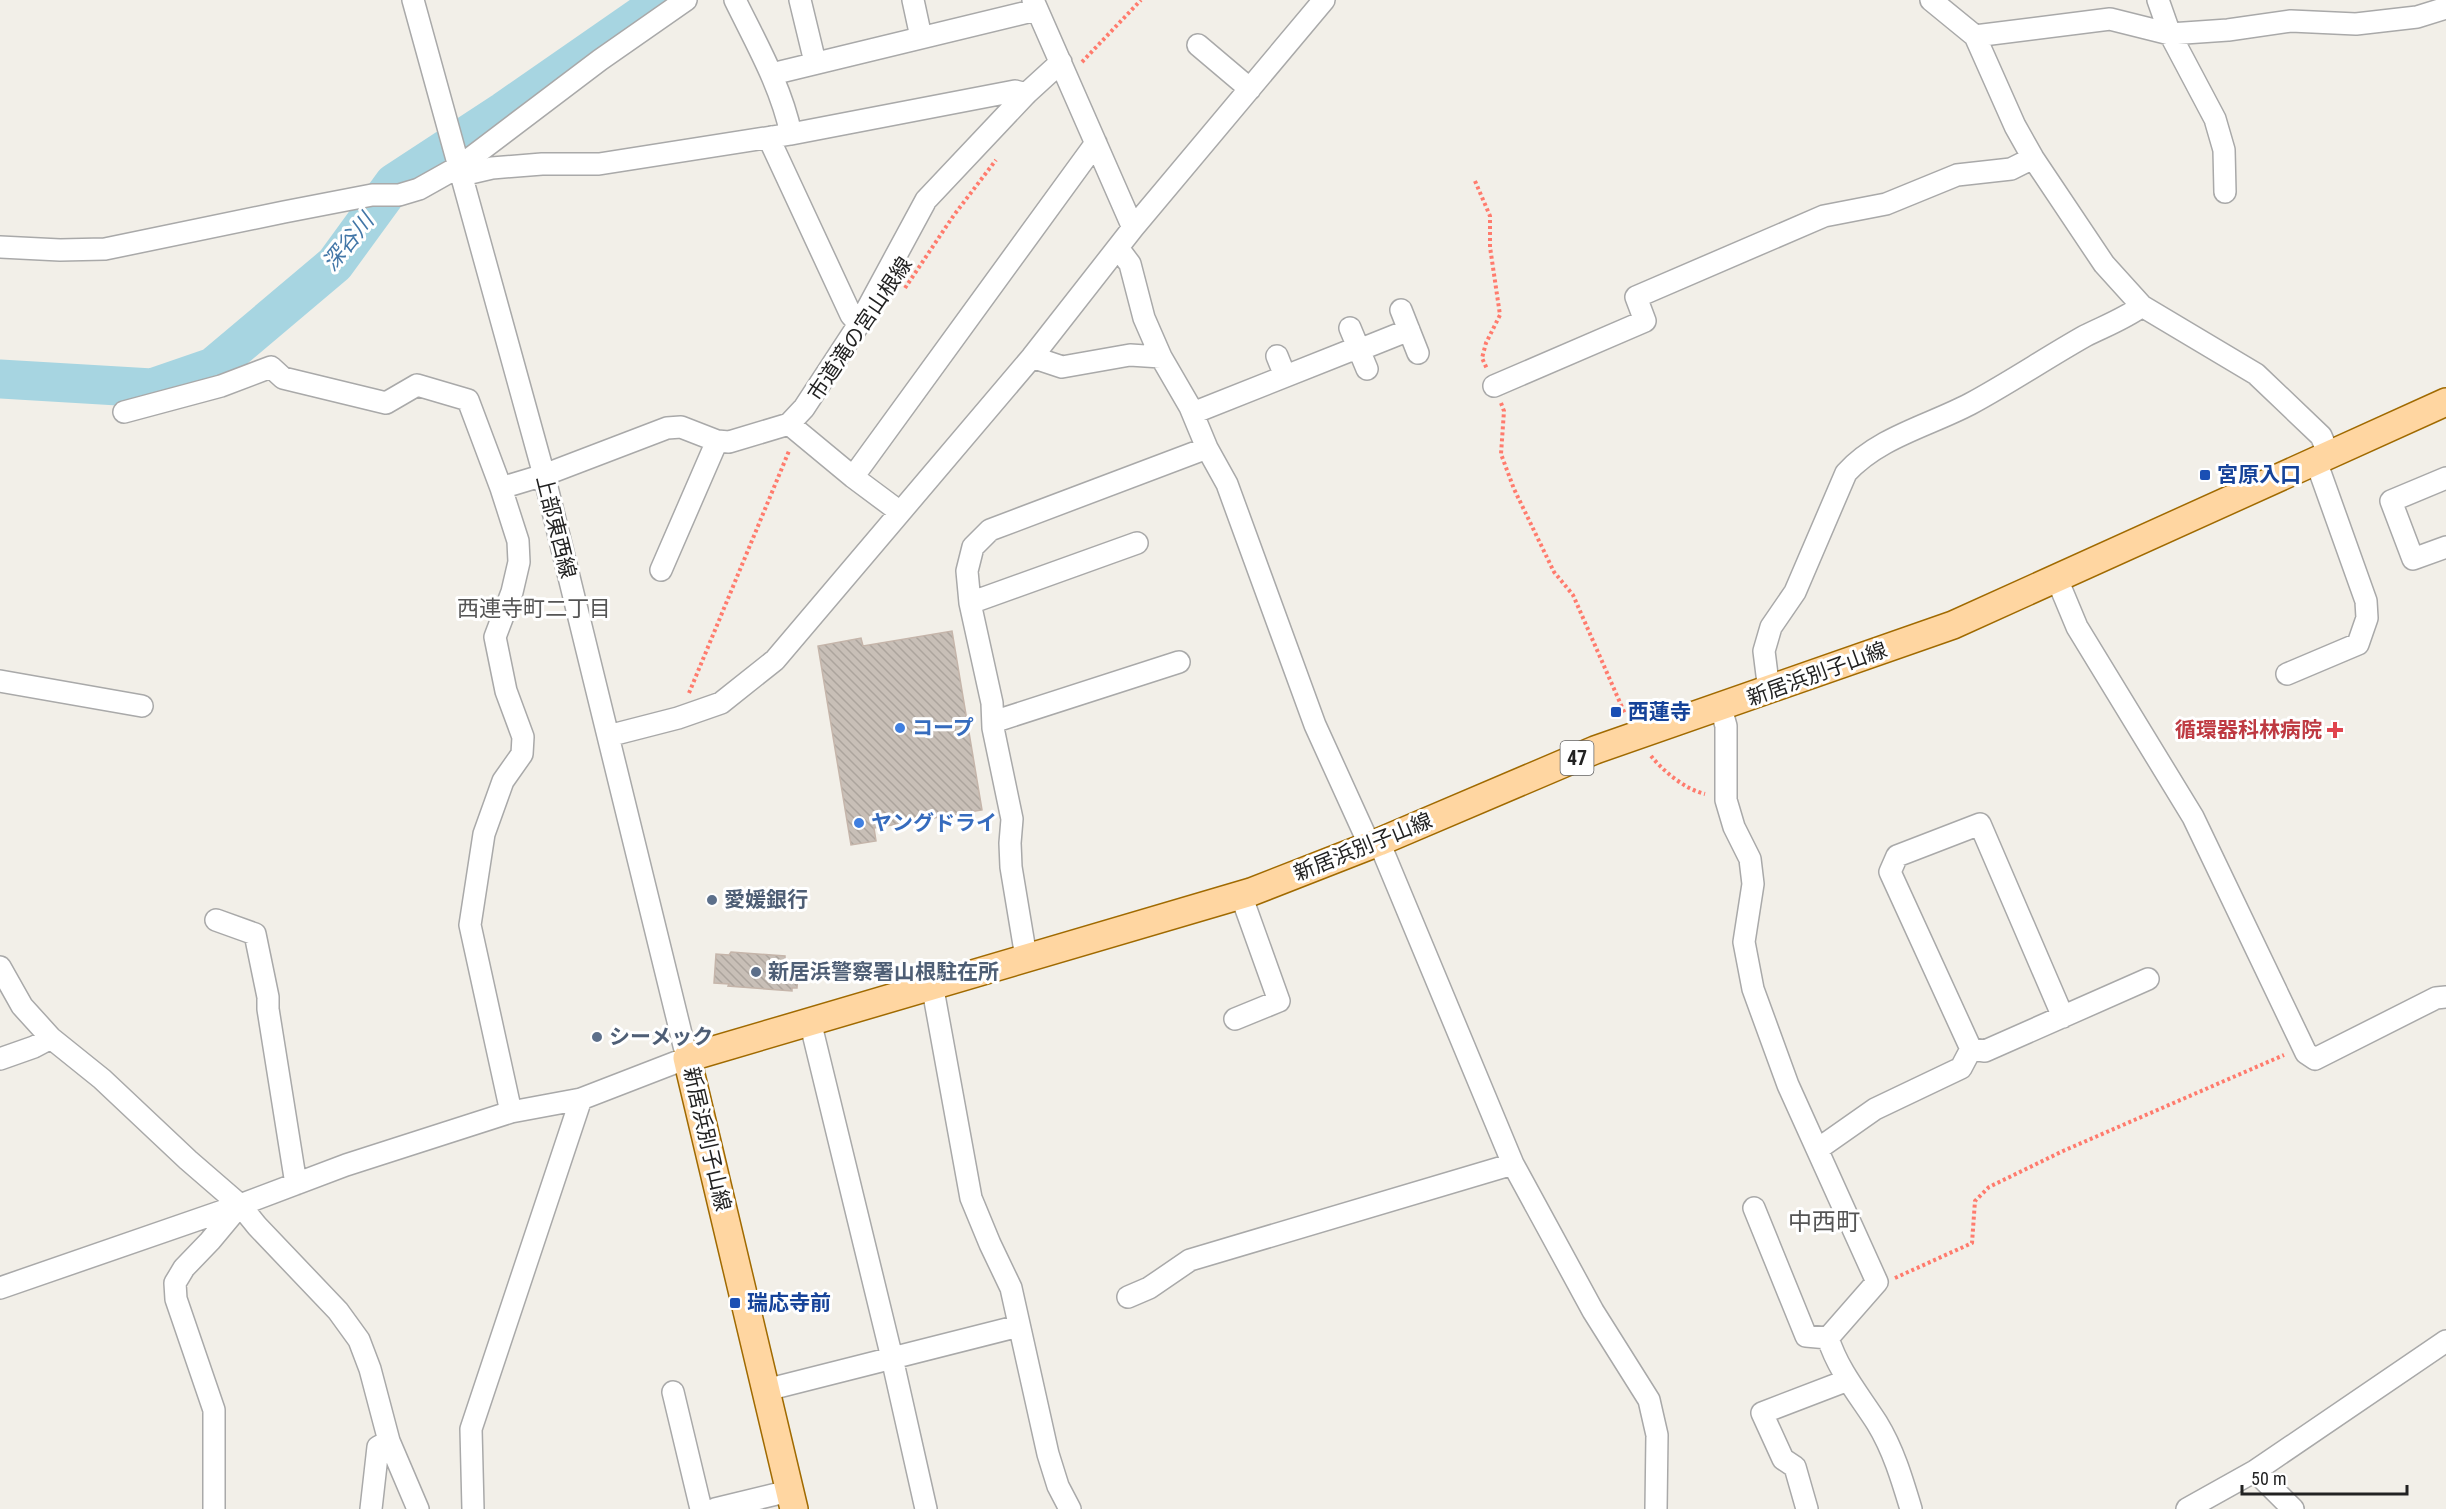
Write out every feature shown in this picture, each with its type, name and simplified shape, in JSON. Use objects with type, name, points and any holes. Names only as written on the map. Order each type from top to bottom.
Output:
[{"type":"main road","name":"新居浜別子山線","points":[[791,1500],[687,1058],[932,984],[1241,895],[1375,844],[1594,750],[1721,708],[1953,625],[2446,402]]},
{"type":"street","name":"上部東西線","points":[[413,0],[543,475],[687,1058]]},
{"type":"street","points":[[0,247],[60,250],[105,249],[372,195],[399,195],[418,189],[460,168],[600,60],[687,0]]},
{"type":"street","points":[[735,0],[772,74],[788,116],[781,135],[771,143],[851,315],[859,324]]},
{"type":"street","points":[[800,0],[815,62]]},
{"type":"street","points":[[913,0],[921,37]]},
{"type":"street","points":[[608,736],[678,718],[721,703],[775,660],[1032,357],[1133,228],[1324,0]]},
{"type":"street","points":[[1931,0],[1975,36],[2015,126],[2033,158],[2103,264],[2142,306],[2256,374],[2321,436],[2322,458],[2366,601],[2367,618],[2358,644],[2287,674]]},
{"type":"street","points":[[2158,0],[2170,34],[2215,119],[2224,150],[2225,192]]},
{"type":"street","points":[[772,74],[921,37],[1034,5],[1064,68],[1133,228]]},
{"type":"street","points":[[1975,36],[2110,19],[2170,34],[2228,30],[2291,21],[2356,24],[2417,17],[2446,8]]},
{"type":"street","points":[[1198,45],[1250,89]]},
{"type":"street","points":[[501,488],[543,475],[666,428],[681,427],[717,441],[729,442],[789,424],[804,408],[859,324],[926,200],[1026,94],[1064,68]]},
{"type":"street","points":[[460,168],[599,164],[781,135],[1016,91],[1026,94]]},
{"type":"street","points":[[853,477],[1096,143]]},
{"type":"street","points":[[1494,386],[1646,321],[1636,297],[1824,216],[1886,204],[1958,175],[2011,169],[2033,158]]},
{"type":"street","points":[[1118,248],[1130,264],[1144,318],[1161,357],[1193,413],[1207,448],[1227,484],[1315,725],[1375,844],[1513,1164],[1593,1311],[1648,1400],[1657,1435],[1656,1509]]},
{"type":"street","points":[[1769,691],[1764,651],[1771,627],[1795,592],[1846,473],[1860,457],[1893,438],[1969,404],[2087,335],[2127,317],[2142,306]]},
{"type":"street","points":[[1401,310],[1418,353]]},
{"type":"street","points":[[1350,328],[1363,359]]},
{"type":"street","points":[[1363,359],[1409,330]]},
{"type":"street","points":[[1193,413],[1349,351],[1363,359]]},
{"type":"street","points":[[1032,357],[1062,367],[1130,355],[1161,357]]},
{"type":"street","points":[[1277,356],[1285,376]]},
{"type":"street","points":[[124,412],[221,386],[272,368],[283,378],[386,403],[417,385],[468,400],[501,488],[518,542],[519,562],[512,592],[495,637],[506,692],[523,737],[522,754],[503,781],[484,834],[470,925],[511,1112]]},
{"type":"street","points":[[789,424],[900,512]]},
{"type":"street","points":[[661,570],[717,441]]},
{"type":"street","points":[[1026,957],[1011,867],[1012,819],[993,722],[992,703],[970,603],[967,571],[973,547],[990,530],[1207,448]]},
{"type":"street","points":[[2446,478],[2391,501],[2413,559],[2446,547]]},
{"type":"street","points":[[970,603],[1137,543]]},
{"type":"street","points":[[2057,579],[2077,627],[2193,817],[2306,1053],[2315,1059],[2436,998],[2446,997]]},
{"type":"street","points":[[993,722],[1179,662]]},
{"type":"street","points":[[0,681],[142,706]]},
{"type":"street","points":[[1721,708],[1726,726],[1726,800],[1734,826],[1750,859],[1753,884],[1743,942],[1753,988],[1788,1085],[1878,1282],[1828,1338]]},
{"type":"street","points":[[1971,1049],[1890,873],[1897,856],[1980,824],[2062,1017]]},
{"type":"street","points":[[1235,1019],[1279,1000],[1241,895]]},
{"type":"street","points":[[216,920],[255,934],[268,997],[296,1184]]},
{"type":"street","points":[[0,967],[22,1006],[51,1038],[102,1079],[188,1160],[240,1205],[338,1311],[359,1340],[370,1369],[388,1441],[418,1509]]},
{"type":"street","points":[[1971,1049],[1985,1051],[2148,979]]},
{"type":"street","points":[[932,984],[971,1198],[1011,1288],[1048,1454],[1058,1486],[1070,1509]]},
{"type":"street","points":[[810,1021],[892,1358],[926,1509]]},
{"type":"street","points":[[0,1059],[51,1038]]},
{"type":"street","points":[[1818,1149],[1875,1109],[1961,1068],[1971,1049]]},
{"type":"street","points":[[0,1288],[240,1205],[346,1165],[511,1112],[581,1099],[687,1058]]},
{"type":"street","points":[[473,1509],[471,1429],[581,1099]]},
{"type":"street","points":[[1128,1297],[1149,1288],[1190,1260],[1513,1164]]},
{"type":"street","points":[[214,1509],[214,1410],[176,1299],[175,1283],[184,1268],[210,1242],[240,1205]]},
{"type":"street","points":[[1754,1208],[1806,1336],[1828,1338]]},
{"type":"street","points":[[765,1390],[1019,1326]]},
{"type":"street","points":[[1828,1338],[1834,1358],[1878,1425],[1898,1467],[1911,1509]]},
{"type":"street","points":[[2187,1509],[2255,1471],[2446,1341]]},
{"type":"street","points":[[1807,1509],[1795,1467],[1783,1459],[1762,1413],[1848,1380]]},
{"type":"street","points":[[673,1392],[701,1509]]},
{"type":"street","points":[[371,1509],[378,1447],[388,1441]]},
{"type":"street","points":[[2255,1471],[2293,1509]]},
{"type":"street","points":[[715,1509],[791,1500]]},
{"type":"path","points":[[1064,68],[1090,56],[1141,0]]},
{"type":"path","name":"市道滝の宮山根線","points":[[902,292],[954,214],[997,159]]},
{"type":"path","points":[[1475,181],[1490,216],[1490,247],[1500,315],[1482,358],[1504,411],[1501,454],[1514,489],[1554,572],[1573,595],[1635,736],[1658,764],[1693,791],[1726,800]]},
{"type":"path","points":[[678,718],[794,440],[804,438]]},
{"type":"path","points":[[1878,1282],[1888,1281],[1972,1243],[1975,1201],[1989,1187],[2063,1151],[2303,1047]]},
{"type":"building","name":"コープ","points":[[952,631],[982,810],[874,828],[876,841],[851,845],[818,646],[861,638],[863,646]]},
{"type":"building","name":"新居浜警察署山根駐在所","points":[[731,952],[785,956],[785,961],[799,962],[797,988],[792,988],[792,991],[714,983],[716,954],[729,955]]},
{"type":"waterway","name":"深谷川","points":[[0,379],[152,388],[213,367],[335,264],[394,183],[504,111],[664,0]]},
{"type":"place","name":"宮原入口","points":[[2205,475]]},
{"type":"place","name":"西蓮寺","points":[[1616,712]]},
{"type":"place","name":"コープ","points":[[900,728]]},
{"type":"place","name":"循環器科林病院","points":[[2335,730]]},
{"type":"place","name":"ヤングドライ","points":[[859,823]]},
{"type":"place","name":"愛媛銀行","points":[[712,900]]},
{"type":"place","name":"新居浜警察署山根駐在所","points":[[756,972]]},
{"type":"place","name":"シーメック","points":[[597,1037]]},
{"type":"place","name":"瑞応寺前","points":[[735,1303]]},
{"type":"district","name":"西連寺町二丁目","points":[[534,608]]},
{"type":"district","name":"中西町","points":[[1824,1222]]}]
